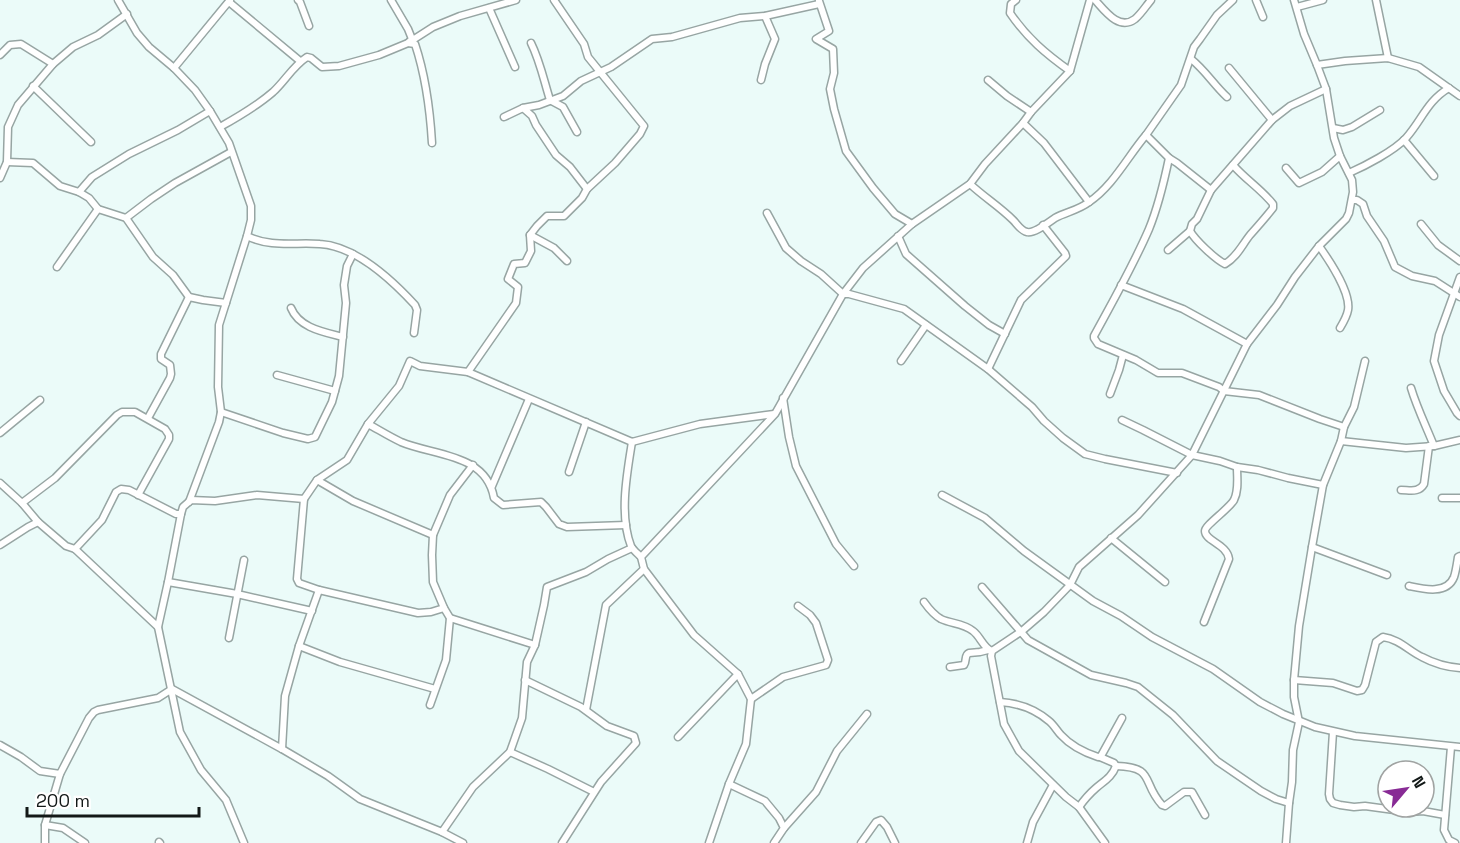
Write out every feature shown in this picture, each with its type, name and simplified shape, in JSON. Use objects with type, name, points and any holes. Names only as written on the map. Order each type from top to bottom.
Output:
[{"type":"street","points":[[118,0],[137,33],[195,90],[210,111],[229,143],[251,206],[247,236],[219,325],[218,387],[221,412],[219,422],[189,503]]},
{"type":"street","points":[[123,7],[129,0]]},
{"type":"street","points":[[220,127],[246,112],[273,92],[300,61],[307,57],[322,67],[339,66],[379,55],[408,43],[433,27],[460,16],[516,0]]},
{"type":"street","points":[[468,372],[516,303],[518,287],[508,279],[514,264],[525,263],[531,251],[530,235],[547,216],[564,216],[582,198],[587,189],[615,163],[644,126],[588,57],[584,44],[554,0]]},
{"type":"street","points":[[1016,0],[1011,4],[1010,13],[1019,27],[1045,53],[1070,71]]},
{"type":"street","points":[[640,557],[775,414],[843,294],[863,268],[912,224],[970,184],[1031,112],[1070,71],[1090,0]]},
{"type":"street","points":[[1095,0],[1113,19],[1121,23],[1136,18],[1151,0]]},
{"type":"street","points":[[970,184],[1026,232],[1032,232],[1089,202],[1124,165],[1146,135],[1181,85],[1194,47],[1217,15],[1233,0]]},
{"type":"street","points":[[1256,0],[1263,17]]},
{"type":"street","points":[[950,667],[964,665],[969,653],[990,651],[1022,631],[1070,585],[1078,567],[1138,515],[1177,473],[1192,455],[1247,344],[1319,246],[1346,219],[1353,192],[1349,173],[1334,138],[1326,89],[1304,34],[1295,4],[1323,0]]},
{"type":"street","points":[[1376,0],[1388,58]]},
{"type":"street","points":[[174,68],[229,1],[300,61]]},
{"type":"street","points":[[300,1],[309,26]]},
{"type":"street","points":[[394,1],[412,39],[408,43]]},
{"type":"street","points":[[504,117],[523,108],[563,96],[581,81],[611,67],[652,39],[672,37],[740,18],[765,16],[819,2],[829,31],[816,39],[833,49],[834,73],[830,89],[846,151],[895,214],[912,224]]},
{"type":"street","points":[[489,8],[515,67]]},
{"type":"street","points":[[0,178],[7,162],[8,127],[18,105],[53,64],[73,47],[98,35],[126,14]]},
{"type":"street","points":[[761,80],[775,39],[765,16]]},
{"type":"street","points":[[408,43],[415,44],[421,63],[430,110],[432,143]]},
{"type":"street","points":[[531,43],[539,58],[541,74],[550,100],[563,107],[577,132]]},
{"type":"street","points":[[0,55],[10,45],[21,44],[53,64]]},
{"type":"street","points":[[1317,65],[1388,58],[1419,67],[1460,96]]},
{"type":"street","points":[[1191,59],[1202,67],[1217,88],[1227,97]]},
{"type":"street","points":[[1229,68],[1272,120]]},
{"type":"street","points":[[988,80],[1006,96],[1031,112]]},
{"type":"street","points":[[33,86],[91,142]]},
{"type":"street","points":[[1349,173],[1368,164],[1404,140],[1431,102],[1449,88]]},
{"type":"street","points":[[1168,250],[1190,231],[1211,190],[1272,120],[1290,106],[1326,89]]},
{"type":"street","points":[[523,108],[532,116],[556,155],[570,167],[587,189]]},
{"type":"street","points":[[1333,129],[1343,130],[1352,127],[1380,110]]},
{"type":"street","points":[[79,192],[92,177],[129,154],[210,111]]},
{"type":"street","points":[[1023,123],[1044,143],[1089,202]]},
{"type":"street","points":[[1146,135],[1168,158],[1211,190]]},
{"type":"street","points":[[1404,140],[1434,176]]},
{"type":"street","points":[[126,218],[175,183],[231,152]]},
{"type":"street","points":[[1287,168],[1299,183],[1322,171],[1341,156]]},
{"type":"street","points":[[1168,158],[1150,227],[1094,338],[1098,344],[1136,360],[1158,373],[1182,373],[1224,391],[1259,395],[1344,427]]},
{"type":"street","points":[[7,162],[33,163],[60,186],[89,198],[98,209],[126,218],[153,257],[173,275],[189,297],[226,303]]},
{"type":"street","points":[[1190,231],[1193,237],[1225,264],[1235,256],[1273,208],[1268,198],[1233,165]]},
{"type":"street","points":[[1352,200],[1363,204],[1367,216],[1384,241],[1395,267],[1412,276],[1434,281],[1457,295]]},
{"type":"street","points":[[57,267],[98,209]]},
{"type":"street","points":[[767,213],[786,248],[843,294],[904,309],[988,369],[1032,407],[1063,438],[1085,454],[1177,473]]},
{"type":"street","points":[[1420,224],[1438,244],[1460,261]]},
{"type":"street","points":[[988,369],[1021,300],[1066,256],[1043,225]]},
{"type":"street","points":[[530,235],[554,248],[567,261]]},
{"type":"street","points":[[247,236],[280,245],[323,244],[339,247],[353,254],[388,278],[415,305],[417,310],[414,333]]},
{"type":"street","points":[[898,236],[906,254],[989,325],[1005,334]]},
{"type":"street","points":[[1319,246],[1335,269],[1346,296],[1348,309],[1340,328]]},
{"type":"street","points":[[221,412],[312,439],[332,402],[339,376],[346,303],[344,285],[347,266],[353,254]]},
{"type":"street","points":[[1460,277],[1457,295],[1439,335],[1434,361],[1444,391],[1460,416]]},
{"type":"street","points":[[1121,285],[1183,309],[1247,344]]},
{"type":"street","points":[[147,418],[171,374],[170,365],[161,359],[162,354],[189,297]]},
{"type":"street","points":[[291,308],[294,314],[309,327],[343,337]]},
{"type":"street","points":[[901,362],[926,325]]},
{"type":"street","points":[[1110,394],[1123,355]]},
{"type":"street","points":[[444,608],[418,613],[319,590],[299,583],[297,579],[304,499],[317,480],[347,460],[368,424],[399,386],[410,360],[420,366],[468,372],[632,442],[700,424],[775,414]]},
{"type":"street","points":[[1286,843],[1293,750],[1299,722],[1294,698],[1294,680],[1299,626],[1323,485],[1354,406],[1365,361]]},
{"type":"street","points":[[277,375],[335,391]]},
{"type":"street","points":[[1401,490],[1422,488],[1431,446],[1426,424],[1418,410],[1411,388]]},
{"type":"street","points":[[783,398],[796,466],[836,543],[854,566]]},
{"type":"street","points":[[529,399],[492,486],[494,498],[503,505],[541,502],[559,524],[567,527],[626,525]]},
{"type":"street","points":[[0,433],[40,400]]},
{"type":"street","points":[[22,503],[55,478],[122,412],[135,412],[168,433],[169,439],[138,495]]},
{"type":"street","points":[[1122,420],[1192,455],[1323,485]]},
{"type":"street","points":[[569,472],[586,422]]},
{"type":"street","points":[[368,424],[402,442],[473,465],[492,486]]},
{"type":"street","points":[[1341,441],[1406,448],[1460,440]]},
{"type":"street","points":[[632,442],[626,483],[626,525],[632,548],[640,557],[644,569],[694,635],[738,674],[751,699],[746,744],[708,843]]},
{"type":"street","points":[[430,705],[446,660],[450,618],[433,582],[433,535],[450,495],[473,465]]},
{"type":"street","points":[[1204,622],[1229,559],[1224,548],[1206,535],[1205,531],[1233,501],[1237,490],[1237,467]]},
{"type":"street","points":[[317,480],[353,501],[433,535]]},
{"type":"street","points":[[0,483],[38,522],[66,546],[75,549],[158,627]]},
{"type":"street","points":[[75,549],[102,520],[116,492],[121,489],[129,490],[176,514],[181,514]]},
{"type":"street","points":[[244,843],[226,800],[201,770],[180,732],[158,627],[183,507],[191,500],[215,501],[256,495],[304,499]]},
{"type":"street","points":[[942,495],[984,518],[1024,551],[1093,601],[1152,637],[1213,669],[1260,702],[1299,722],[1355,736],[1460,747]]},
{"type":"street","points":[[1442,498],[1460,498]]},
{"type":"street","points":[[0,545],[38,522]]},
{"type":"street","points":[[1111,538],[1165,582]]},
{"type":"street","points":[[1312,547],[1388,574]]},
{"type":"street","points":[[442,832],[473,787],[510,752],[522,718],[526,662],[535,645],[547,587],[586,572],[632,548]]},
{"type":"street","points":[[1409,586],[1431,591],[1450,584],[1460,556]]},
{"type":"street","points":[[229,638],[244,560]]},
{"type":"street","points":[[586,710],[606,605],[644,569]]},
{"type":"street","points":[[168,582],[312,610]]},
{"type":"street","points":[[982,588],[1028,640],[1091,675],[1138,687],[1173,715],[1217,761],[1261,791],[1289,803]]},
{"type":"street","points":[[282,749],[285,696],[299,646],[319,590]]},
{"type":"street","points":[[924,602],[940,619],[964,625],[974,632],[990,651],[1004,724],[1019,751],[1079,807],[1105,843]]},
{"type":"street","points":[[751,699],[783,677],[826,665],[828,660],[816,623],[798,606]]},
{"type":"street","points":[[450,618],[535,645]]},
{"type":"street","points":[[1294,680],[1333,683],[1357,691],[1362,690],[1376,642],[1383,637],[1400,643],[1421,657],[1443,666],[1460,669]]},
{"type":"street","points":[[299,646],[339,662],[435,689]]},
{"type":"street","points":[[678,737],[738,674]]},
{"type":"street","points":[[525,680],[581,707],[607,726],[634,736],[636,743],[601,782],[562,843]]},
{"type":"street","points":[[172,689],[282,749],[328,776],[360,799],[442,832],[463,843]]},
{"type":"street","points":[[45,843],[45,825],[60,774],[89,718],[94,712],[104,708],[158,698],[172,689]]},
{"type":"street","points":[[1000,702],[1013,703],[1039,714],[1049,721],[1067,741],[1091,755],[1114,763],[1116,766],[1130,766],[1140,770],[1151,791],[1162,805],[1166,806],[1184,792],[1192,792],[1205,814]]},
{"type":"street","points":[[774,843],[784,828],[816,792],[837,751],[867,714]]},
{"type":"street","points":[[1100,757],[1122,718]]},
{"type":"street","points":[[1333,732],[1329,794],[1334,803],[1354,807],[1423,811],[1444,815]]},
{"type":"street","points":[[0,745],[40,771],[60,774]]},
{"type":"street","points":[[1451,747],[1444,830],[1449,840],[1455,843]]},
{"type":"street","points":[[510,752],[594,792]]},
{"type":"street","points":[[1079,807],[1085,797],[1108,778],[1116,766]]},
{"type":"street","points":[[729,784],[765,801],[784,828]]},
{"type":"street","points":[[1027,843],[1033,822],[1053,785]]},
{"type":"street","points":[[861,843],[876,822],[881,820],[895,843]]},
{"type":"street","points":[[45,825],[63,828],[85,843]]}]
